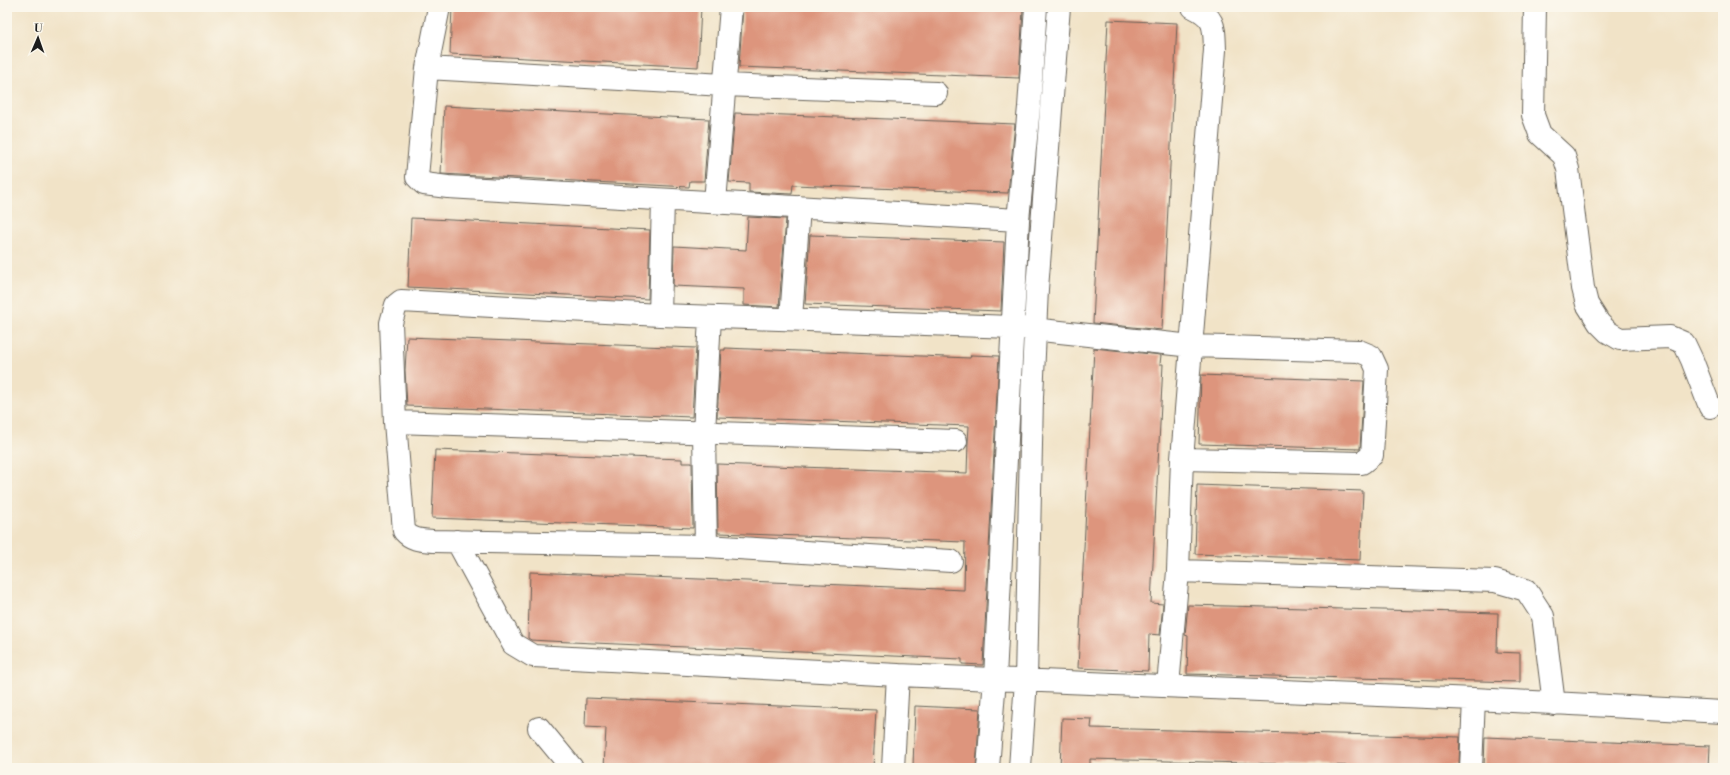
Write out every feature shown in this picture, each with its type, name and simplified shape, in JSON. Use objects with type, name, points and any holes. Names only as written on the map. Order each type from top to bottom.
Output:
[{"type":"street","points":[[439,7],[428,68],[417,177],[424,184],[448,187],[1018,220]]},
{"type":"street","points":[[715,202],[731,7]]},
{"type":"street","points":[[988,768],[995,678],[1018,220],[1029,107],[1036,7]]},
{"type":"street","points":[[1020,768],[1026,680],[1032,397],[1037,289],[1059,7]]},
{"type":"street","points":[[1168,686],[1178,571],[1182,459],[1215,50],[1214,26],[1205,13],[1193,7]]},
{"type":"street","points":[[1535,7],[1533,116],[1540,134],[1564,156],[1568,169],[1583,288],[1587,304],[1599,323],[1608,332],[1620,338],[1670,337],[1684,343],[1710,407]]},
{"type":"street","points":[[428,68],[724,85],[936,93]]},
{"type":"street","points":[[660,315],[663,200]]},
{"type":"street","points":[[791,319],[799,207]]},
{"type":"street","points":[[951,561],[706,546],[418,540],[409,537],[404,531],[395,422],[391,323],[396,305],[401,301],[660,315],[1013,327],[1192,346],[1359,351],[1371,356],[1377,369],[1372,455],[1362,463],[1351,464],[1182,459]]},
{"type":"street","points":[[706,546],[704,433],[710,317]]},
{"type":"street","points":[[395,422],[956,441]]},
{"type":"street","points":[[457,541],[513,644],[533,656],[898,675],[1474,699],[1723,712]]},
{"type":"street","points":[[1178,571],[1495,581],[1526,590],[1543,616],[1554,704]]},
{"type":"street","points":[[892,768],[898,675]]},
{"type":"street","points":[[1471,768],[1474,699]]},
{"type":"street","points":[[539,728],[572,768]]},
{"type":"building","points":[[452,7],[701,7],[698,67],[450,54]]},
{"type":"building","points":[[743,7],[983,7],[1023,9],[1019,78],[739,67]]},
{"type":"building","points":[[1108,20],[1177,23],[1162,330],[1093,323]]},
{"type":"building","points":[[444,106],[709,119],[704,181],[690,181],[689,187],[441,174]]},
{"type":"building","points":[[735,113],[1015,124],[1008,193],[793,185],[792,194],[749,192],[749,183],[729,182]]},
{"type":"building","points":[[748,217],[786,219],[779,307],[744,305],[744,289],[673,286],[674,246],[746,250]]},
{"type":"building","points":[[411,218],[650,230],[648,299],[408,287]]},
{"type":"building","points":[[810,235],[1004,242],[1001,311],[805,304]]},
{"type":"building","points":[[407,337],[696,348],[692,417],[407,406],[405,370]]},
{"type":"building","points":[[725,348],[970,358],[971,355],[999,356],[983,665],[962,664],[962,659],[548,641],[531,640],[528,638],[530,572],[964,590],[965,542],[718,533],[717,464],[967,473],[969,426],[717,417],[721,350],[725,350]]},
{"type":"building","points":[[1094,348],[1161,355],[1160,364],[1163,364],[1151,603],[1163,604],[1160,635],[1149,634],[1148,671],[1078,668]]},
{"type":"building","points":[[1201,375],[1364,381],[1360,449],[1199,444]]},
{"type":"building","points":[[435,450],[682,459],[682,463],[692,463],[693,528],[432,518]]},
{"type":"building","points":[[1197,485],[1363,491],[1360,560],[1195,554]]},
{"type":"building","points":[[1188,605],[1498,613],[1497,652],[1520,653],[1520,682],[1187,674],[1188,636],[1185,635]]},
{"type":"building","points":[[586,698],[876,710],[873,768],[604,768],[606,728],[585,727]]},
{"type":"building","points":[[915,706],[980,709],[976,768],[913,767]]},
{"type":"building","points":[[1062,718],[1092,719],[1091,728],[1460,737],[1459,766],[1439,768],[1090,759],[1090,768],[1060,768]]},
{"type":"building","points":[[1485,737],[1710,746],[1709,768],[1484,768]]}]
